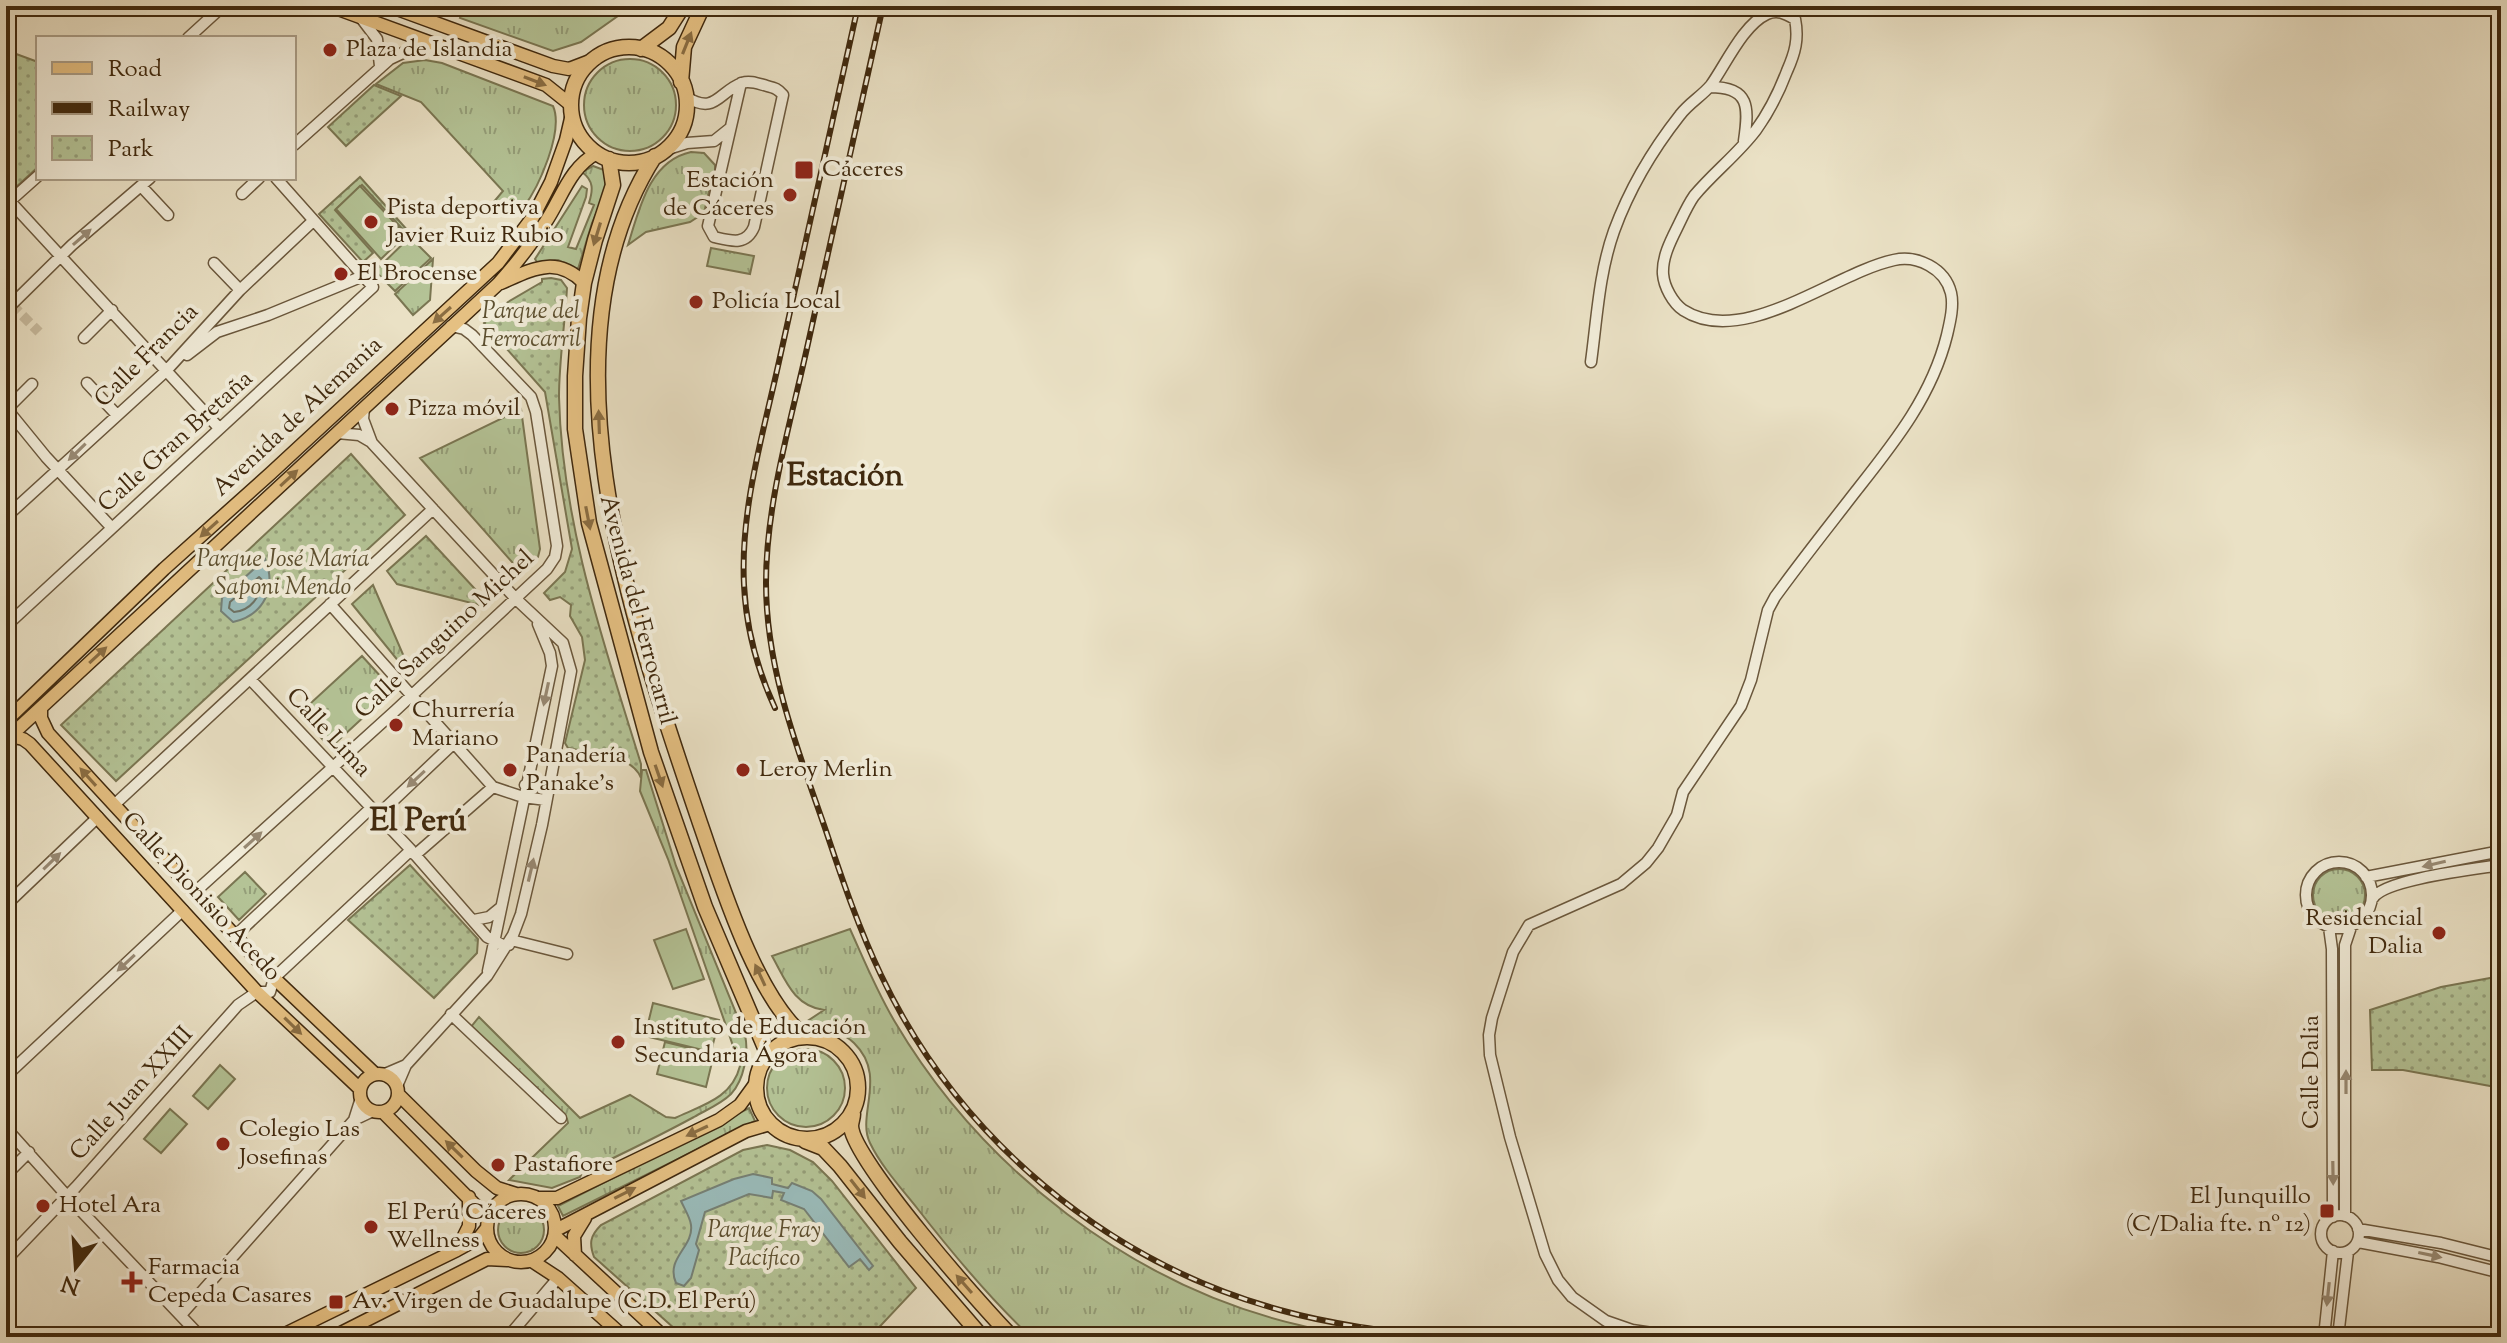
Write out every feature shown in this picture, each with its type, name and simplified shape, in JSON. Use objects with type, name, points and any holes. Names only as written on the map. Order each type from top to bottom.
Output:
[{"type":"highway","points":[[641,49],[669,28],[683,6]]},
{"type":"highway","points":[[684,89],[671,66],[661,57],[641,49],[622,48],[595,59],[575,85],[572,109],[579,135],[603,156],[629,163],[660,153],[675,139],[684,122],[684,89],[684,47],[703,6]]},
{"type":"highway","name":"Avenida del Ferrocarril","points":[[660,153],[623,220],[607,288],[598,376],[604,483],[619,554],[644,645],[674,746],[720,880],[765,986],[779,1011],[805,1037]]},
{"type":"highway","name":"Avenida del Ferrocarril","points":[[603,156],[613,185],[584,283],[577,347],[575,429],[591,534],[651,752],[705,907],[768,1055]]},
{"type":"highway","points":[[982,1337],[823,1148],[786,1135],[770,1124],[759,1106],[756,1083],[760,1066],[782,1043],[805,1037],[833,1045],[850,1061],[858,1084],[850,1127],[858,1147],[918,1230],[1012,1337]]},
{"type":"highway","points":[[801,1139],[822,1137],[833,1132],[851,1114],[856,1100]]},
{"type":"main road","points":[[330,6],[546,85],[572,109]]},
{"type":"main road","points":[[389,6],[553,66],[569,69],[595,59]]},
{"type":"main road","name":"Avenida de Alemania","points":[[7,731],[72,659],[157,575],[498,263],[533,217],[551,182],[566,140],[572,109]]},
{"type":"main road","name":"Avenida de Alemania","points":[[7,731],[41,708],[498,284],[539,232],[572,173],[580,164],[603,156]]},
{"type":"main road","points":[[498,284],[536,268],[555,266],[572,272],[584,283]]},
{"type":"main road","points":[[30,744],[26,721],[28,707],[72,659]]},
{"type":"main road","name":"Calle Dionisio Acedo","points":[[41,708],[41,718],[48,733],[235,936],[274,978],[380,1074]]},
{"type":"main road","points":[[26,721],[35,723],[48,733]]},
{"type":"main road","name":"Calle Dionisio Acedo","points":[[7,731],[30,744],[257,992],[360,1094]]},
{"type":"main road","points":[[507,1260],[492,1247],[487,1223],[469,1197],[378,1111],[363,1104],[360,1094],[365,1079],[380,1074],[476,1171],[497,1188],[538,1198],[557,1198],[719,1120],[740,1105],[756,1083]]},
{"type":"main road","points":[[378,1111],[393,1106],[398,1090]]},
{"type":"main road","points":[[336,1336],[487,1259],[532,1261],[549,1249],[556,1233],[594,1209],[746,1131],[770,1124]]},
{"type":"main road","points":[[279,1337],[479,1238],[499,1202],[516,1194]]},
{"type":"main road","points":[[457,1250],[469,1226],[469,1197]]},
{"type":"main road","points":[[538,1198],[552,1212],[556,1233],[575,1255],[664,1337]]},
{"type":"main road","points":[[575,1255],[573,1244],[576,1229],[594,1209]]},
{"type":"main road","points":[[532,1261],[558,1278],[624,1337]]},
{"type":"street","points":[[190,36],[223,6]]},
{"type":"street","points":[[1591,362],[1603,264],[1615,228],[1653,154],[1681,113],[1710,87],[1732,51],[1756,22],[1768,13],[1781,12],[1795,19],[1799,35],[1795,52],[1772,106],[1754,132],[1692,199],[1667,246],[1663,274],[1676,305],[1693,317],[1709,320],[1743,318],[1806,297],[1870,267],[1897,259],[1916,260],[1943,276],[1951,294],[1950,319],[1941,356],[1924,397],[1899,437],[1775,597],[1768,610],[1751,680],[1741,706],[1690,779],[1677,815],[1658,848],[1621,884],[1529,925],[1513,952],[1492,1018],[1490,1055],[1510,1137],[1545,1254],[1558,1280],[1572,1297],[1606,1321],[1632,1330],[1679,1337]]},
{"type":"street","points":[[359,16],[377,39],[380,66]]},
{"type":"street","points":[[296,143],[380,66],[407,51],[442,47]]},
{"type":"street","points":[[715,102],[741,83],[749,81],[777,88],[783,95],[754,227],[748,237],[734,242],[714,237],[708,226],[741,83]]},
{"type":"street","points":[[1710,87],[1727,87],[1738,91],[1745,103],[1747,121],[1743,143]]},
{"type":"street","points":[[660,153],[693,142],[707,143],[721,138],[732,120],[729,107],[715,102],[700,104],[684,89]]},
{"type":"street","points":[[707,143],[717,154],[720,170]]},
{"type":"street","points":[[36,178],[8,199],[219,428]]},
{"type":"street","points":[[242,194],[257,180]]},
{"type":"street","points":[[166,371],[217,332],[363,276],[278,180]]},
{"type":"street","points":[[6,310],[145,182],[168,215]]},
{"type":"street","name":"Calle Francia","points":[[6,517],[166,371],[240,290],[313,221]]},
{"type":"street","points":[[214,263],[240,290]]},
{"type":"street","name":"Calle Gran Bretaña","points":[[6,626],[373,287],[363,276]]},
{"type":"street","points":[[84,338],[112,310]]},
{"type":"street","name":"Calle Sanguino Michel","points":[[195,892],[516,599],[555,557],[557,546],[531,397],[472,335],[451,326]]},
{"type":"street","points":[[87,383],[116,414]]},
{"type":"street","points":[[32,384],[6,409],[112,528]]},
{"type":"street","points":[[364,408],[363,419],[372,443]]},
{"type":"street","points":[[337,433],[359,435],[372,443],[536,620],[563,643],[571,671],[521,914],[511,940],[487,976],[406,1065],[398,1090]]},
{"type":"street","points":[[98,817],[108,819],[113,804],[433,509]]},
{"type":"street","points":[[330,604],[493,787],[523,797],[547,795]]},
{"type":"street","points":[[487,976],[552,666],[536,620]]},
{"type":"street","points":[[552,666],[564,666],[571,671]]},
{"type":"street","name":"Calle Lima","points":[[250,679],[474,920],[494,936],[567,954]]},
{"type":"street","points":[[235,936],[455,742]]},
{"type":"street","points":[[525,785],[542,786],[547,795]]},
{"type":"street","name":"Calle Juan XXIII","points":[[6,1260],[238,1005],[257,992],[263,978],[274,978],[413,852],[493,787]]},
{"type":"street","points":[[6,905],[98,817],[102,801],[113,804]]},
{"type":"street","points":[[2366,877],[2501,851]]},
{"type":"street","points":[[2373,898],[2366,877],[2347,863],[2335,862],[2324,866],[2313,874],[2307,886],[2310,913],[2329,927],[2351,927],[2362,920],[2376,893],[2404,883],[2501,865]]},
{"type":"street","points":[[474,920],[489,917],[501,908]]},
{"type":"street","points":[[6,1076],[183,910]]},
{"type":"street","name":"Calle Dalia","points":[[2329,927],[2332,949],[2333,1217]]},
{"type":"street","name":"Calle Dalia","points":[[2345,1216],[2345,945],[2351,927]]},
{"type":"street","points":[[451,1014],[561,1118]]},
{"type":"street","points":[[380,1074],[406,1065]]},
{"type":"street","points":[[354,1120],[360,1094]]},
{"type":"street","points":[[181,1315],[354,1120],[378,1111]]},
{"type":"street","points":[[6,1128],[201,1337]]},
{"type":"street","points":[[6,1175],[29,1152]]},
{"type":"street","points":[[2338,1337],[2348,1252],[2358,1242],[2358,1229],[2355,1222],[2345,1216],[2333,1217],[2325,1223],[2321,1234],[2324,1244],[2333,1251],[2348,1252]]},
{"type":"street","points":[[2358,1229],[2441,1243],[2501,1258]]},
{"type":"street","points":[[2358,1242],[2501,1273]]},
{"type":"street","points":[[2324,1337],[2333,1251]]},
{"type":"street","points":[[509,1336],[558,1278]]},
{"type":"green space","points":[[464,6],[632,6],[581,42],[553,51],[460,18]]},
{"type":"green space","points":[[8,51],[36,61],[36,169],[14,189],[6,186]]},
{"type":"green space","points":[[621,59],[639,59],[656,66],[669,79],[676,105],[669,131],[656,144],[639,151],[621,151],[604,144],[591,131],[584,114],[584,96],[591,79],[604,66]]},
{"type":"green space","points":[[425,60],[442,63],[553,106],[556,117],[553,144],[536,187],[523,208],[511,209],[492,204],[503,191],[421,102],[376,84],[403,63]]},
{"type":"green space","points":[[374,85],[401,96],[346,146],[328,127]]},
{"type":"green space","points":[[691,152],[704,153],[715,165],[715,176],[704,213],[690,222],[646,232],[628,245],[642,203],[656,176],[665,165]]},
{"type":"green space","points":[[593,166],[604,170],[606,191],[578,269],[558,260],[537,262],[535,259],[582,186],[587,189],[586,197],[568,247],[576,249],[594,205],[589,203],[591,182],[582,172]]},
{"type":"green space","points":[[360,177],[409,232],[407,234],[362,185],[335,210],[373,253],[363,262],[319,214]]},
{"type":"green space","name":"Pista deportiva Javier Ruiz Rubio","points":[[360,186],[406,235],[381,259],[336,209]]},
{"type":"green space","points":[[410,237],[431,258],[395,291],[375,271]]},
{"type":"green space","points":[[711,248],[754,256],[750,274],[707,266]]},
{"type":"green space","points":[[433,259],[430,300],[413,315],[395,294]]},
{"type":"green space","name":"Parque del Ferrocarril","points":[[542,279],[561,280],[567,288],[559,397],[568,491],[587,583],[641,764],[641,778],[636,770],[620,759],[568,748],[565,743],[585,660],[582,637],[570,616],[571,605],[560,597],[550,600],[544,593],[565,572],[572,549],[545,392],[484,323]]},
{"type":"green space","points":[[521,409],[540,549],[538,557],[520,571],[420,458]]},
{"type":"green space","name":"Parque José María Saponi Mendo","points":[[351,454],[405,515],[116,781],[61,725]]},
{"type":"green space","points":[[426,536],[487,602],[483,606],[397,584],[387,571]]},
{"type":"green space","points":[[373,585],[411,673],[352,604]]},
{"type":"green space","points":[[362,656],[393,690],[330,748],[300,713]]},
{"type":"green space","points":[[642,770],[646,770],[676,866],[745,1035],[746,1058],[742,1074],[731,1094],[718,1104],[582,1173],[580,1177],[552,1188],[509,1180],[568,1123],[471,1027],[479,1017],[580,1118],[630,1095],[666,1117],[675,1118],[723,1093],[736,1077],[740,1066],[668,859],[640,791]]},
{"type":"green space","points":[[410,865],[478,939],[477,953],[434,998],[348,920]]},
{"type":"green space","points":[[2339,869],[2358,876],[2365,895],[2358,914],[2339,921],[2320,914],[2313,895],[2320,876]]},
{"type":"green space","points":[[245,872],[266,894],[239,920],[218,897]]},
{"type":"green space","points":[[686,929],[704,979],[673,989],[654,940]]},
{"type":"green space","points":[[850,929],[888,1011],[930,1076],[971,1126],[1017,1172],[1067,1214],[1121,1251],[1178,1282],[1237,1307],[1299,1325],[1359,1337],[1031,1337],[971,1275],[880,1160],[867,1132],[870,1082],[864,1056],[843,1035],[803,1024],[824,1010],[798,998],[772,956]]},
{"type":"green space","points":[[2501,976],[2501,1088],[2403,1070],[2372,1070],[2370,1010],[2441,987]]},
{"type":"green space","points":[[653,1003],[719,1020],[711,1052],[645,1036]]},
{"type":"green space","points":[[665,1042],[714,1054],[706,1087],[657,1074]]},
{"type":"green space","points":[[806,1049],[821,1052],[838,1066],[845,1088],[842,1103],[828,1120],[806,1127],[791,1124],[774,1110],[767,1088],[770,1073],[784,1056]]},
{"type":"green space","points":[[220,1065],[235,1079],[208,1109],[193,1096]]},
{"type":"green space","points":[[749,1108],[755,1121],[563,1216],[558,1206]]},
{"type":"green space","points":[[170,1109],[187,1124],[161,1153],[144,1139]]},
{"type":"green space","name":"Parque Fray Pacífico","points":[[767,1145],[790,1150],[813,1162],[832,1181],[916,1288],[870,1337],[684,1337],[594,1257],[592,1240],[601,1225],[743,1150]]},
{"type":"green space","points":[[521,1207],[537,1214],[544,1230],[537,1246],[521,1253],[505,1246],[498,1230],[505,1214]]},
{"type":"water","points":[[265,559],[269,580],[265,599],[253,613],[233,622],[221,611],[222,598]]},
{"type":"water","points":[[753,1174],[772,1178],[772,1184],[788,1188],[792,1183],[812,1191],[873,1266],[869,1270],[860,1259],[849,1267],[804,1209],[781,1200],[784,1193],[773,1191],[772,1198],[749,1194],[705,1212],[691,1278],[684,1286],[676,1283],[674,1266],[691,1233],[681,1201]]},
{"type":"tunnel","points":[[12,305],[39,332]]},
{"type":"railway","points":[[775,708],[758,663],[747,616],[744,556],[749,499],[858,6]]},
{"type":"railway","points":[[883,6],[780,465],[770,524],[766,583],[771,647],[786,709],[865,940],[913,1034],[951,1089],[995,1140],[1044,1186],[1098,1226],[1155,1260],[1216,1289],[1280,1310],[1340,1324],[1440,1337]]},
{"type":"place","name":"Plaza de Islandia","points":[[330,50]]},
{"type":"place","name":"Cáceres","points":[[804,170]]},
{"type":"place","name":"Estación de Cáceres","points":[[790,195]]},
{"type":"place","name":"Pista deportiva Javier Ruiz Rubio","points":[[371,222]]},
{"type":"place","name":"El Brocense","points":[[341,274]]},
{"type":"place","name":"Policía Local","points":[[696,302]]},
{"type":"place","name":"Pizza móvil","points":[[392,409]]},
{"type":"place","name":"Churrería Mariano","points":[[396,725]]},
{"type":"place","name":"Panadería Panake's","points":[[510,770]]},
{"type":"place","name":"Leroy Merlin","points":[[743,770]]},
{"type":"place","name":"Residencial Dalia","points":[[2439,933]]},
{"type":"place","name":"Instituto de Educación Secundaria Ágora","points":[[618,1042]]},
{"type":"place","name":"Colegio Las Josefinas","points":[[223,1144]]},
{"type":"place","name":"Pastafiore","points":[[498,1165]]},
{"type":"place","name":"Hotel Ara","points":[[43,1206]]},
{"type":"place","name":"El Junquillo (C/Dalia fte. nº 12)","points":[[2327,1211]]},
{"type":"place","name":"El Perú Cáceres Wellness","points":[[371,1227]]},
{"type":"place","name":"Farmacia Cepeda Casares","points":[[132,1282]]},
{"type":"place","name":"Av. Virgen de Guadalupe (C.D. El Perú)","points":[[336,1302]]},
{"type":"district","name":"Estación","points":[[845,477]]},
{"type":"district","name":"El Perú","points":[[418,822]]}]
